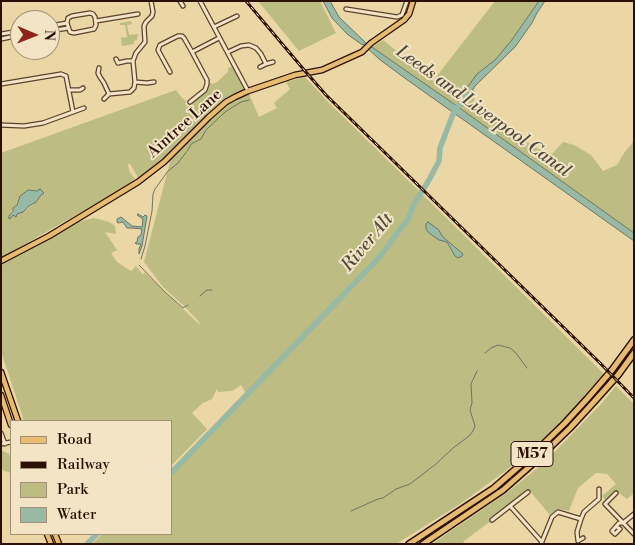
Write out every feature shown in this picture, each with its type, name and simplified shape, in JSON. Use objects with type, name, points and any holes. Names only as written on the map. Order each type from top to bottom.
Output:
[{"type":"highway","name":"M57","points":[[409,544],[494,488],[532,455],[587,399],[634,340]]},
{"type":"highway","name":"M57","points":[[423,544],[503,490],[532,465],[576,422],[634,353]]},
{"type":"main road","name":"Aintree Lane","points":[[1,261],[49,236],[138,182],[164,162],[226,102],[248,91],[295,75],[322,70],[356,55],[395,28],[407,17],[413,1]]},
{"type":"main road","points":[[1,372],[18,420]]},
{"type":"main road","points":[[1,395],[10,422]]},
{"type":"street","points":[[104,99],[109,94],[130,92],[134,88],[133,61],[136,53],[145,42],[144,26],[153,12],[151,1]]},
{"type":"street","points":[[180,1],[183,6]]},
{"type":"street","points":[[200,1],[248,91]]},
{"type":"street","points":[[346,9],[397,17],[402,15],[407,1]]},
{"type":"street","points":[[90,13],[94,15],[96,26],[93,30],[71,33],[67,23],[70,16],[90,13]]},
{"type":"street","points":[[96,21],[138,14]]},
{"type":"street","points":[[214,27],[237,16]]},
{"type":"street","points":[[60,24],[67,23]]},
{"type":"street","points":[[60,29],[68,28]]},
{"type":"street","points":[[1,34],[10,35]]},
{"type":"street","points":[[1,38],[10,34]]},
{"type":"street","points":[[170,72],[158,50],[160,45],[178,36],[182,36],[208,84],[205,90],[190,102]]},
{"type":"street","points":[[192,52],[220,38]]},
{"type":"street","points":[[228,52],[249,44],[256,48],[266,64]]},
{"type":"street","points":[[116,59],[118,63],[133,61]]},
{"type":"street","points":[[260,67],[273,62]]},
{"type":"street","points":[[100,68],[98,72],[100,78],[104,82],[109,94]]},
{"type":"street","points":[[1,84],[62,74],[66,76],[73,112]]},
{"type":"street","points":[[135,82],[154,82]]},
{"type":"street","points":[[69,90],[80,90],[83,88]]},
{"type":"street","points":[[1,125],[24,126],[43,123],[84,108]]},
{"type":"street","points":[[1,433],[3,444]]},
{"type":"street","points":[[576,542],[584,512],[599,500],[599,489]]},
{"type":"street","points":[[492,520],[528,492]]},
{"type":"street","points":[[600,507],[616,493]]},
{"type":"street","points":[[605,504],[634,534]]},
{"type":"street","points":[[510,506],[542,543],[552,517],[558,512],[581,519]]},
{"type":"street","points":[[617,527],[619,523],[623,523],[634,514]]},
{"type":"street","points":[[576,542],[583,538]]},
{"type":"green space","points":[[258,1],[320,1],[336,33],[299,51]]},
{"type":"green space","points":[[495,1],[539,1],[495,60],[477,74],[463,106],[475,86],[473,96],[477,104],[534,147],[552,154],[563,142],[574,145],[591,155],[603,171],[617,165],[634,141],[634,233],[372,47],[383,40],[433,81]]},
{"type":"green space","points":[[131,21],[132,24],[127,25],[129,35],[138,34],[137,40],[134,41],[134,44],[122,46],[121,37],[127,37],[125,25],[120,25],[120,23]]},
{"type":"green space","points":[[233,66],[244,88],[244,92],[229,97],[216,107],[174,151],[152,170],[139,179],[130,164],[128,164],[129,171],[135,179],[123,188],[1,258],[1,153],[176,90],[185,100],[185,104],[188,107],[206,92],[210,83],[217,82],[228,72],[228,68]],"holes":[[[28,190],[37,191],[42,194],[36,202],[11,218],[10,213],[20,196]]]},
{"type":"green space","points":[[305,77],[329,103],[604,374],[560,424],[507,470],[460,504],[396,544],[92,544],[101,535],[172,535],[172,475],[248,397],[241,385],[232,391],[218,392],[217,389],[212,399],[203,403],[192,413],[207,429],[172,465],[172,420],[24,420],[1,351],[1,264],[33,248],[73,223],[94,218],[109,222],[115,226],[116,234],[105,232],[117,250],[111,253],[117,262],[131,271],[136,266],[143,275],[144,272],[200,325],[186,308],[163,287],[144,262],[171,158],[229,103],[249,94],[259,117],[277,108],[274,103],[290,89],[286,82]]},
{"type":"green space","points":[[616,386],[634,404],[634,493],[627,499],[615,490],[606,501],[602,496],[616,484],[607,474],[596,473],[578,488],[569,511],[559,509],[550,515],[529,490],[464,541],[463,544],[432,544],[508,492],[545,462]]},
{"type":"green space","points":[[1,450],[9,454],[10,474],[1,467]]},
{"type":"water","points":[[323,1],[330,1],[339,17],[366,43],[634,233],[634,241],[379,59],[364,45],[347,34],[332,18]]},
{"type":"water","points":[[539,1],[545,1],[515,47],[475,86],[462,106],[458,103],[477,74],[495,60]]},
{"type":"water","points":[[40,189],[44,193],[36,202],[23,212],[17,214],[16,217],[13,215],[9,219],[20,196],[28,190],[37,191]]},
{"type":"water","points":[[138,214],[143,217],[147,216],[139,254],[141,244],[135,243],[141,235],[142,229],[127,228],[123,222],[117,222],[117,219],[121,217],[132,226],[142,227],[143,219]]},
{"type":"water","points":[[428,222],[438,229],[443,237],[463,254],[462,256],[458,258],[455,256],[447,242],[439,240],[429,233],[426,229]]},
{"type":"waterway","name":"River Alt","points":[[172,472],[378,259],[408,219],[414,204],[429,180],[439,161],[440,148],[453,114],[463,99]]},
{"type":"waterway","points":[[141,259],[155,189],[168,171],[177,164],[191,144],[201,139],[206,130],[225,112],[241,102],[249,100]]},
{"type":"waterway","points":[[139,265],[183,308],[188,305]]},
{"type":"waterway","points":[[200,296],[207,290],[212,290]]},
{"type":"waterway","points":[[485,353],[498,345],[510,348],[527,368]]},
{"type":"waterway","points":[[351,511],[410,484],[469,436],[475,426],[470,410],[472,403],[471,384],[477,371]]},
{"type":"waterway","name":"River Alt","points":[[87,544],[96,535]]},
{"type":"railway","points":[[246,1],[326,95],[634,398]]},
{"type":"water label","name":"Leeds and Liverpool Canal","points":[[483,112]]}]
